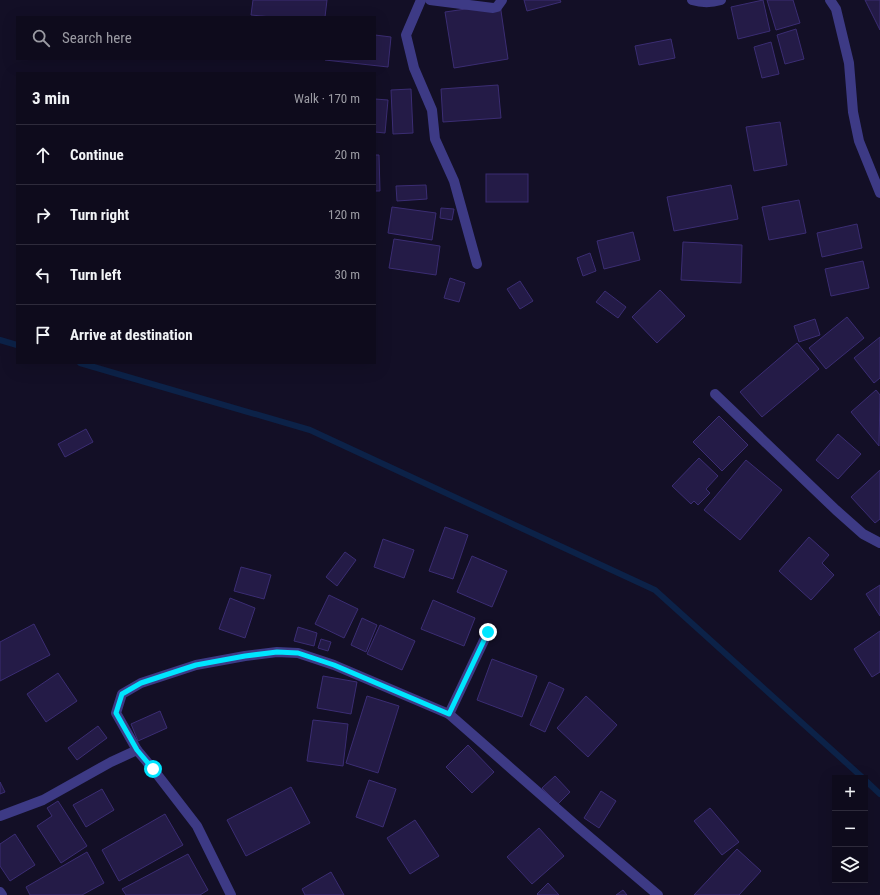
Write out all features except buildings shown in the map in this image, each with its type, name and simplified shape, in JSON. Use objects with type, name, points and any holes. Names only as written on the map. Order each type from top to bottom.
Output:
[{"type":"street","points":[[421,0],[406,35],[414,68],[432,110],[435,139],[454,181],[477,264]]},
{"type":"street","points":[[430,0],[493,8],[498,7],[502,0]]},
{"type":"street","points":[[692,0],[699,2],[714,2],[721,0]]},
{"type":"street","points":[[830,0],[836,9],[849,63],[853,112],[859,141],[880,193]]},
{"type":"street","points":[[715,394],[836,510],[863,534],[880,543]]},
{"type":"street","points":[[449,714],[488,632]]},
{"type":"street","points":[[231,895],[197,826],[137,750],[116,713],[122,694],[141,683],[196,665],[277,652],[298,653],[334,665],[449,714],[658,895]]},
{"type":"street","points":[[0,816],[43,800],[111,762],[137,750]]},
{"type":"waterway","points":[[0,340],[16,345]]},
{"type":"waterway","points":[[83,364],[310,430],[655,590],[860,775]]},
{"type":"waterway","points":[[868,783],[880,794]]},
{"type":"route","points":[[153,769],[137,750],[116,713],[122,694],[141,683],[196,665],[277,652],[298,653],[334,665],[449,714],[488,632]]}]
